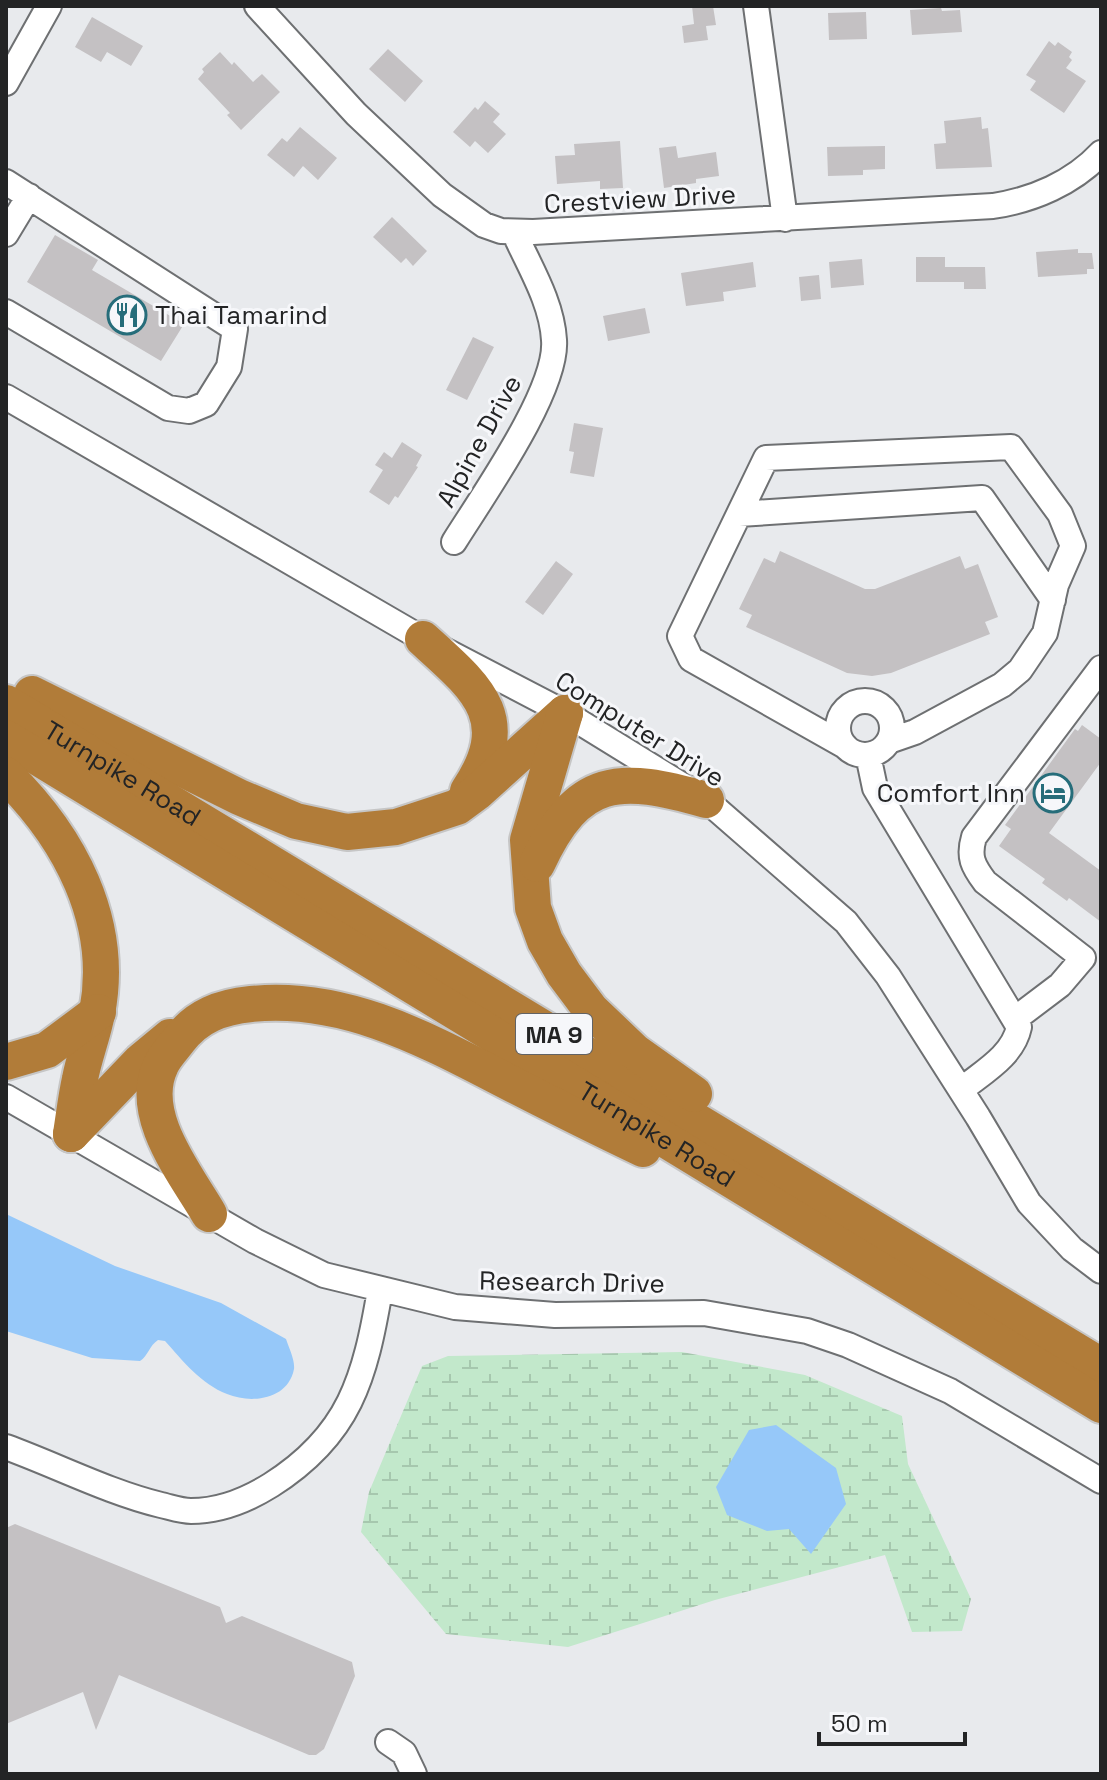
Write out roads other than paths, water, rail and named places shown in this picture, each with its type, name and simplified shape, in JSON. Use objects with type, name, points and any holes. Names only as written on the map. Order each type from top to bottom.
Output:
[{"type":"highway","points":[[423,639],[470,682],[489,720],[484,764],[457,807]]},
{"type":"highway","points":[[6,680],[239,797],[296,821],[347,832],[396,827],[457,807],[565,713]]},
{"type":"highway","name":"Turnpike Road","points":[[6,703],[1101,1366]]},
{"type":"highway","points":[[565,713],[528,840],[533,908],[545,941],[564,974],[591,1010],[635,1052],[1101,1359]]},
{"type":"highway","name":"Turnpike Road","points":[[6,738],[1101,1405]]},
{"type":"highway","points":[[6,775],[31,800],[60,837],[79,872],[99,946],[101,976],[98,1012],[80,1078],[71,1134]]},
{"type":"highway","points":[[531,876],[559,822],[570,809],[597,792],[631,784],[659,787],[706,800]]},
{"type":"highway","points":[[71,1134],[165,1040],[214,1011],[245,1004],[283,1001],[326,1007],[374,1018],[429,1042],[693,1174],[920,1294]]},
{"type":"highway","points":[[6,1062],[47,1050],[98,1012]]},
{"type":"highway","points":[[190,1024],[160,1066],[154,1100],[161,1133],[209,1214]]},
{"type":"street","points":[[6,83],[49,6]]},
{"type":"street","name":"Crestview Drive","points":[[257,6],[377,135],[442,195],[484,225],[514,232],[1009,204],[1064,182],[1101,153]]},
{"type":"street","points":[[756,6],[785,219]]},
{"type":"street","points":[[6,182],[235,329],[229,367],[206,404],[189,411],[168,408],[6,312]]},
{"type":"street","points":[[6,234],[29,196]]},
{"type":"street","name":"Alpine Drive","points":[[454,542],[524,429],[553,360],[555,344],[549,308],[514,232]]},
{"type":"street","name":"Computer Drive","points":[[6,394],[423,639],[565,713],[706,800],[846,922],[888,976],[1029,1203],[1072,1249],[1101,1271]]},
{"type":"street","points":[[845,746],[839,734],[839,721],[845,709],[856,702],[869,701],[881,705],[890,715],[893,728],[889,741],[881,751],[868,755],[855,753],[691,659],[680,636],[766,458],[1011,447],[1060,514],[1073,546],[1053,600],[1045,633],[1020,670],[1002,685],[915,732],[889,741]]},
{"type":"street","points":[[739,514],[982,498],[1053,600]]},
{"type":"street","points":[[1015,1019],[1060,985],[1083,958],[985,882],[973,867],[970,852],[974,837],[1093,695],[1101,668]]},
{"type":"street","points":[[868,755],[875,788],[1019,1027],[1016,1042],[961,1090]]},
{"type":"street","name":"Research Drive","points":[[6,1097],[255,1241],[324,1275],[455,1307],[555,1315],[704,1313],[807,1331],[848,1345],[950,1391],[1101,1481]]},
{"type":"street","points":[[6,1447],[140,1500],[189,1511],[227,1507],[255,1495],[290,1473],[318,1451],[341,1419],[356,1387],[371,1341],[380,1290]]},
{"type":"street","points":[[388,1742],[404,1753],[414,1774]]},
{"type":"water","points":[[6,1214],[115,1266],[221,1303],[286,1339],[294,1365],[290,1379],[276,1393],[247,1399],[218,1390],[201,1378],[165,1341],[155,1342],[140,1361],[92,1358],[6,1331]]},
{"type":"water","points":[[776,1425],[836,1468],[846,1504],[811,1554],[789,1529],[767,1531],[727,1515],[716,1487],[749,1430]]},
{"type":"place","name":"Thai Tamarind","points":[[127,315]]},
{"type":"place","name":"Comfort Inn","points":[[1053,793]]}]
